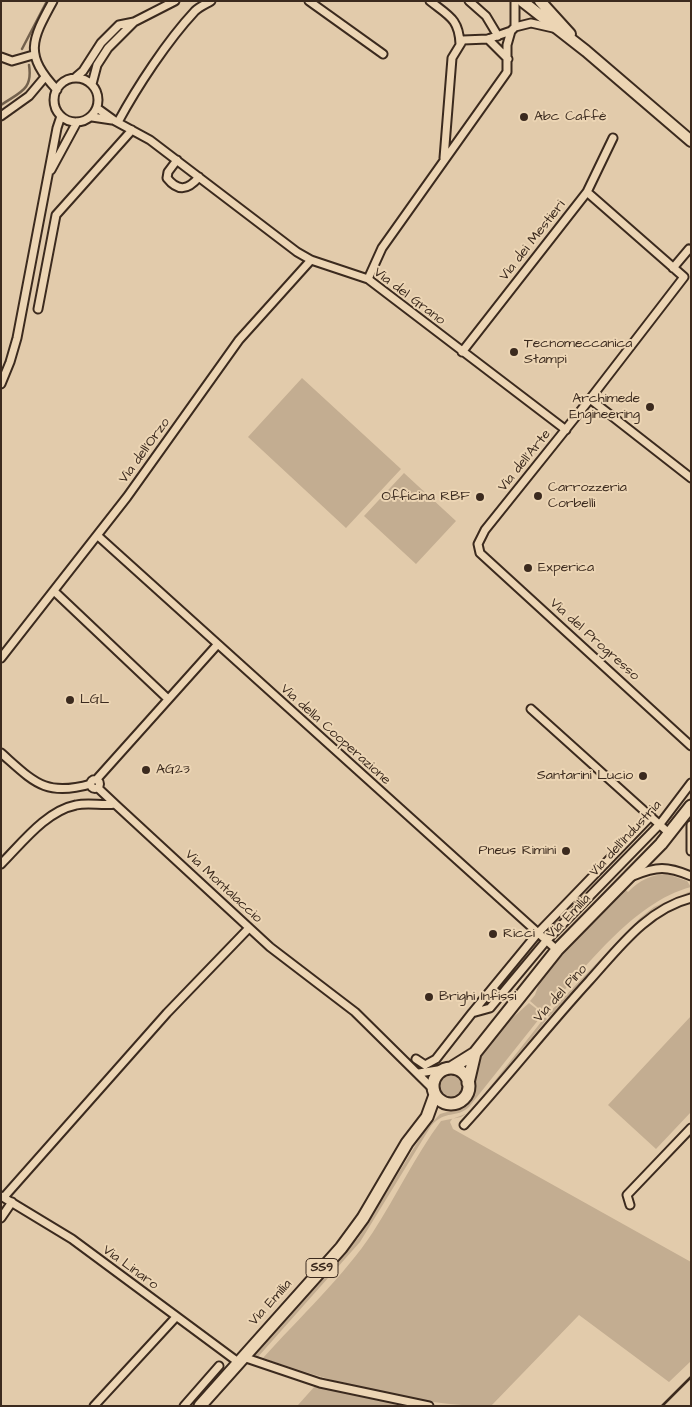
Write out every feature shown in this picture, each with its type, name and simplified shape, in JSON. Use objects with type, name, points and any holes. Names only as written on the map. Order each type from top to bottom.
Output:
[{"type":"main road","points":[[522,1],[554,28],[586,51],[691,141]]},
{"type":"main road","points":[[540,1],[586,51]]},
{"type":"main road","name":"Via Emilia","points":[[427,1118],[434,1092],[435,1077],[475,1053],[557,950],[670,834],[691,806]]},
{"type":"main road","name":"Via Emilia","points":[[200,1406],[341,1248],[363,1218],[407,1143],[427,1118],[451,1104],[457,1103],[466,1095],[475,1053]]},
{"type":"main road","points":[[447,1069],[462,1072],[468,1083]]},
{"type":"main road","points":[[434,1092],[445,1103],[451,1104]]},
{"type":"street","points":[[52,1],[44,16],[33,55],[45,77],[56,90]]},
{"type":"street","points":[[77,122],[61,116],[54,104],[56,90],[65,81],[76,78],[83,71],[101,43],[119,25],[134,22],[174,1]]},
{"type":"street","points":[[47,177],[77,122],[92,116],[116,121],[130,99],[196,10],[211,1]]},
{"type":"street","points":[[309,1],[383,54]]},
{"type":"street","points":[[430,1],[455,20],[460,31],[460,44]]},
{"type":"street","points":[[469,1],[486,16],[498,36]]},
{"type":"street","points":[[368,279],[382,248],[507,72],[508,45],[513,29],[515,1]]},
{"type":"street","points":[[92,84],[97,65],[108,48],[134,22]]},
{"type":"street","points":[[444,159],[452,58],[463,40],[488,39],[531,23],[554,28]]},
{"type":"street","points":[[488,39],[508,59]]},
{"type":"street","points":[[1,57],[12,61],[33,55]]},
{"type":"street","points":[[1,116],[29,96],[45,77]]},
{"type":"street","points":[[76,78],[92,84],[98,95],[97,108],[92,116]]},
{"type":"street","name":"Via del Grano","points":[[97,108],[150,140],[281,241],[311,260],[368,279],[566,430]]},
{"type":"street","points":[[1,384],[17,338],[56,128],[61,116]]},
{"type":"street","points":[[38,309],[56,215],[132,130]]},
{"type":"street","name":"Via dei Mestieri","points":[[462,352],[587,192],[613,138]]},
{"type":"street","points":[[177,160],[168,172],[167,178],[172,184],[186,188],[192,185],[199,177]]},
{"type":"street","points":[[587,192],[673,268],[688,250],[691,250]]},
{"type":"street","name":"Via dell'Orzo","points":[[1,658],[98,536],[239,340],[311,260]]},
{"type":"street","name":"Via dell'Arte","points":[[480,553],[478,544],[486,530],[684,278],[673,268]]},
{"type":"street","points":[[590,399],[691,478]]},
{"type":"street","name":"Via della Cooperazione","points":[[98,536],[537,934],[557,950]]},
{"type":"street","name":"Via del Progresso","points":[[480,553],[691,746]]},
{"type":"street","points":[[55,592],[168,699]]},
{"type":"street","points":[[1,753],[41,786],[60,790],[95,784],[217,645]]},
{"type":"street","points":[[531,709],[670,834]]},
{"type":"street","name":"Via Montalaccio","points":[[95,784],[248,928],[292,965],[355,1012],[405,1063],[419,1073],[434,1092]]},
{"type":"street","name":"Via dell'Industria","points":[[472,1012],[490,1008],[546,941],[660,824],[691,784]]},
{"type":"street","points":[[1,864],[40,825],[64,809],[85,803],[115,804]]},
{"type":"street","name":"Via dell'Industria","points":[[416,1059],[421,1064],[430,1064],[436,1059],[472,1012],[537,934],[651,816]]},
{"type":"street","points":[[691,825],[691,851]]},
{"type":"street","points":[[603,867],[611,874]]},
{"type":"street","points":[[628,878],[653,868],[671,868],[691,876]]},
{"type":"street","name":"Via del Pino","points":[[464,1125],[549,1025],[632,934],[659,911],[691,898]]},
{"type":"street","points":[[567,903],[576,911]]},
{"type":"street","name":"Via Linaro","points":[[248,928],[167,1013],[3,1196],[72,1239],[176,1317],[240,1360],[320,1383],[429,1406]]},
{"type":"street","points":[[506,971],[515,978]]},
{"type":"street","points":[[419,1073],[447,1069]]},
{"type":"street","points":[[630,1205],[627,1195],[691,1128]]},
{"type":"street","points":[[1,1218],[12,1202]]},
{"type":"street","points":[[94,1406],[176,1317]]},
{"type":"street","points":[[184,1406],[220,1366]]},
{"type":"shaded area","points":[[302,378],[401,469],[346,528],[248,437]]},
{"type":"shaded area","points":[[404,473],[456,521],[416,564],[364,516]]},
{"type":"shaded area","points":[[667,874],[687,881],[691,887],[670,895],[649,907],[630,922],[593,958],[544,1013],[530,1001],[535,995],[541,978],[625,889],[628,892],[646,879]]},
{"type":"shaded area","points":[[691,891],[691,893],[654,910],[640,921],[549,1017],[547,1015],[640,918],[654,907]]},
{"type":"shaded area","points":[[529,1003],[543,1014],[469,1107],[460,1113],[441,1118],[431,1126],[360,1242],[257,1358],[255,1354],[359,1237],[425,1130],[440,1114],[464,1107],[470,1102],[476,1086],[474,1074],[477,1060],[506,1021],[508,1022]]},
{"type":"shaded area","points":[[691,1016],[691,1112],[656,1149],[608,1105]]},
{"type":"shaded area","points":[[545,1017],[547,1019],[471,1112],[467,1114]]},
{"type":"shaded area","points":[[452,1072],[461,1076],[465,1085],[461,1094],[452,1098],[443,1094],[439,1085],[443,1076]]},
{"type":"shaded area","points":[[452,1119],[450,1122],[453,1129],[691,1262],[691,1361],[669,1382],[579,1315],[491,1406],[433,1402],[404,1397],[347,1384],[263,1358],[321,1296],[362,1248],[441,1121]]},
{"type":"shaded area","points":[[315,1386],[414,1406],[298,1405]]},
{"type":"waterway","points":[[22,49],[47,1]]},
{"type":"waterway","points":[[1,105],[24,90],[29,80],[29,65]]},
{"type":"railway","points":[[662,1406],[691,1377]]},
{"type":"place","name":"Abc Caffè","points":[[524,117]]},
{"type":"place","name":"Tecnomeccanica Stampi","points":[[514,352]]},
{"type":"place","name":"Archimede Engineering","points":[[650,407]]},
{"type":"place","name":"Carrozzeria Corbelli","points":[[538,496]]},
{"type":"place","name":"Officina RBF","points":[[480,497]]},
{"type":"place","name":"Experica","points":[[528,568]]},
{"type":"place","name":"LGL","points":[[70,700]]},
{"type":"place","name":"AG23","points":[[146,770]]},
{"type":"place","name":"Santarini Lucio","points":[[643,776]]},
{"type":"place","name":"Pneus Rimini","points":[[566,851]]},
{"type":"place","name":"Ricci","points":[[493,934]]},
{"type":"place","name":"Brighi Infissi","points":[[429,997]]}]
